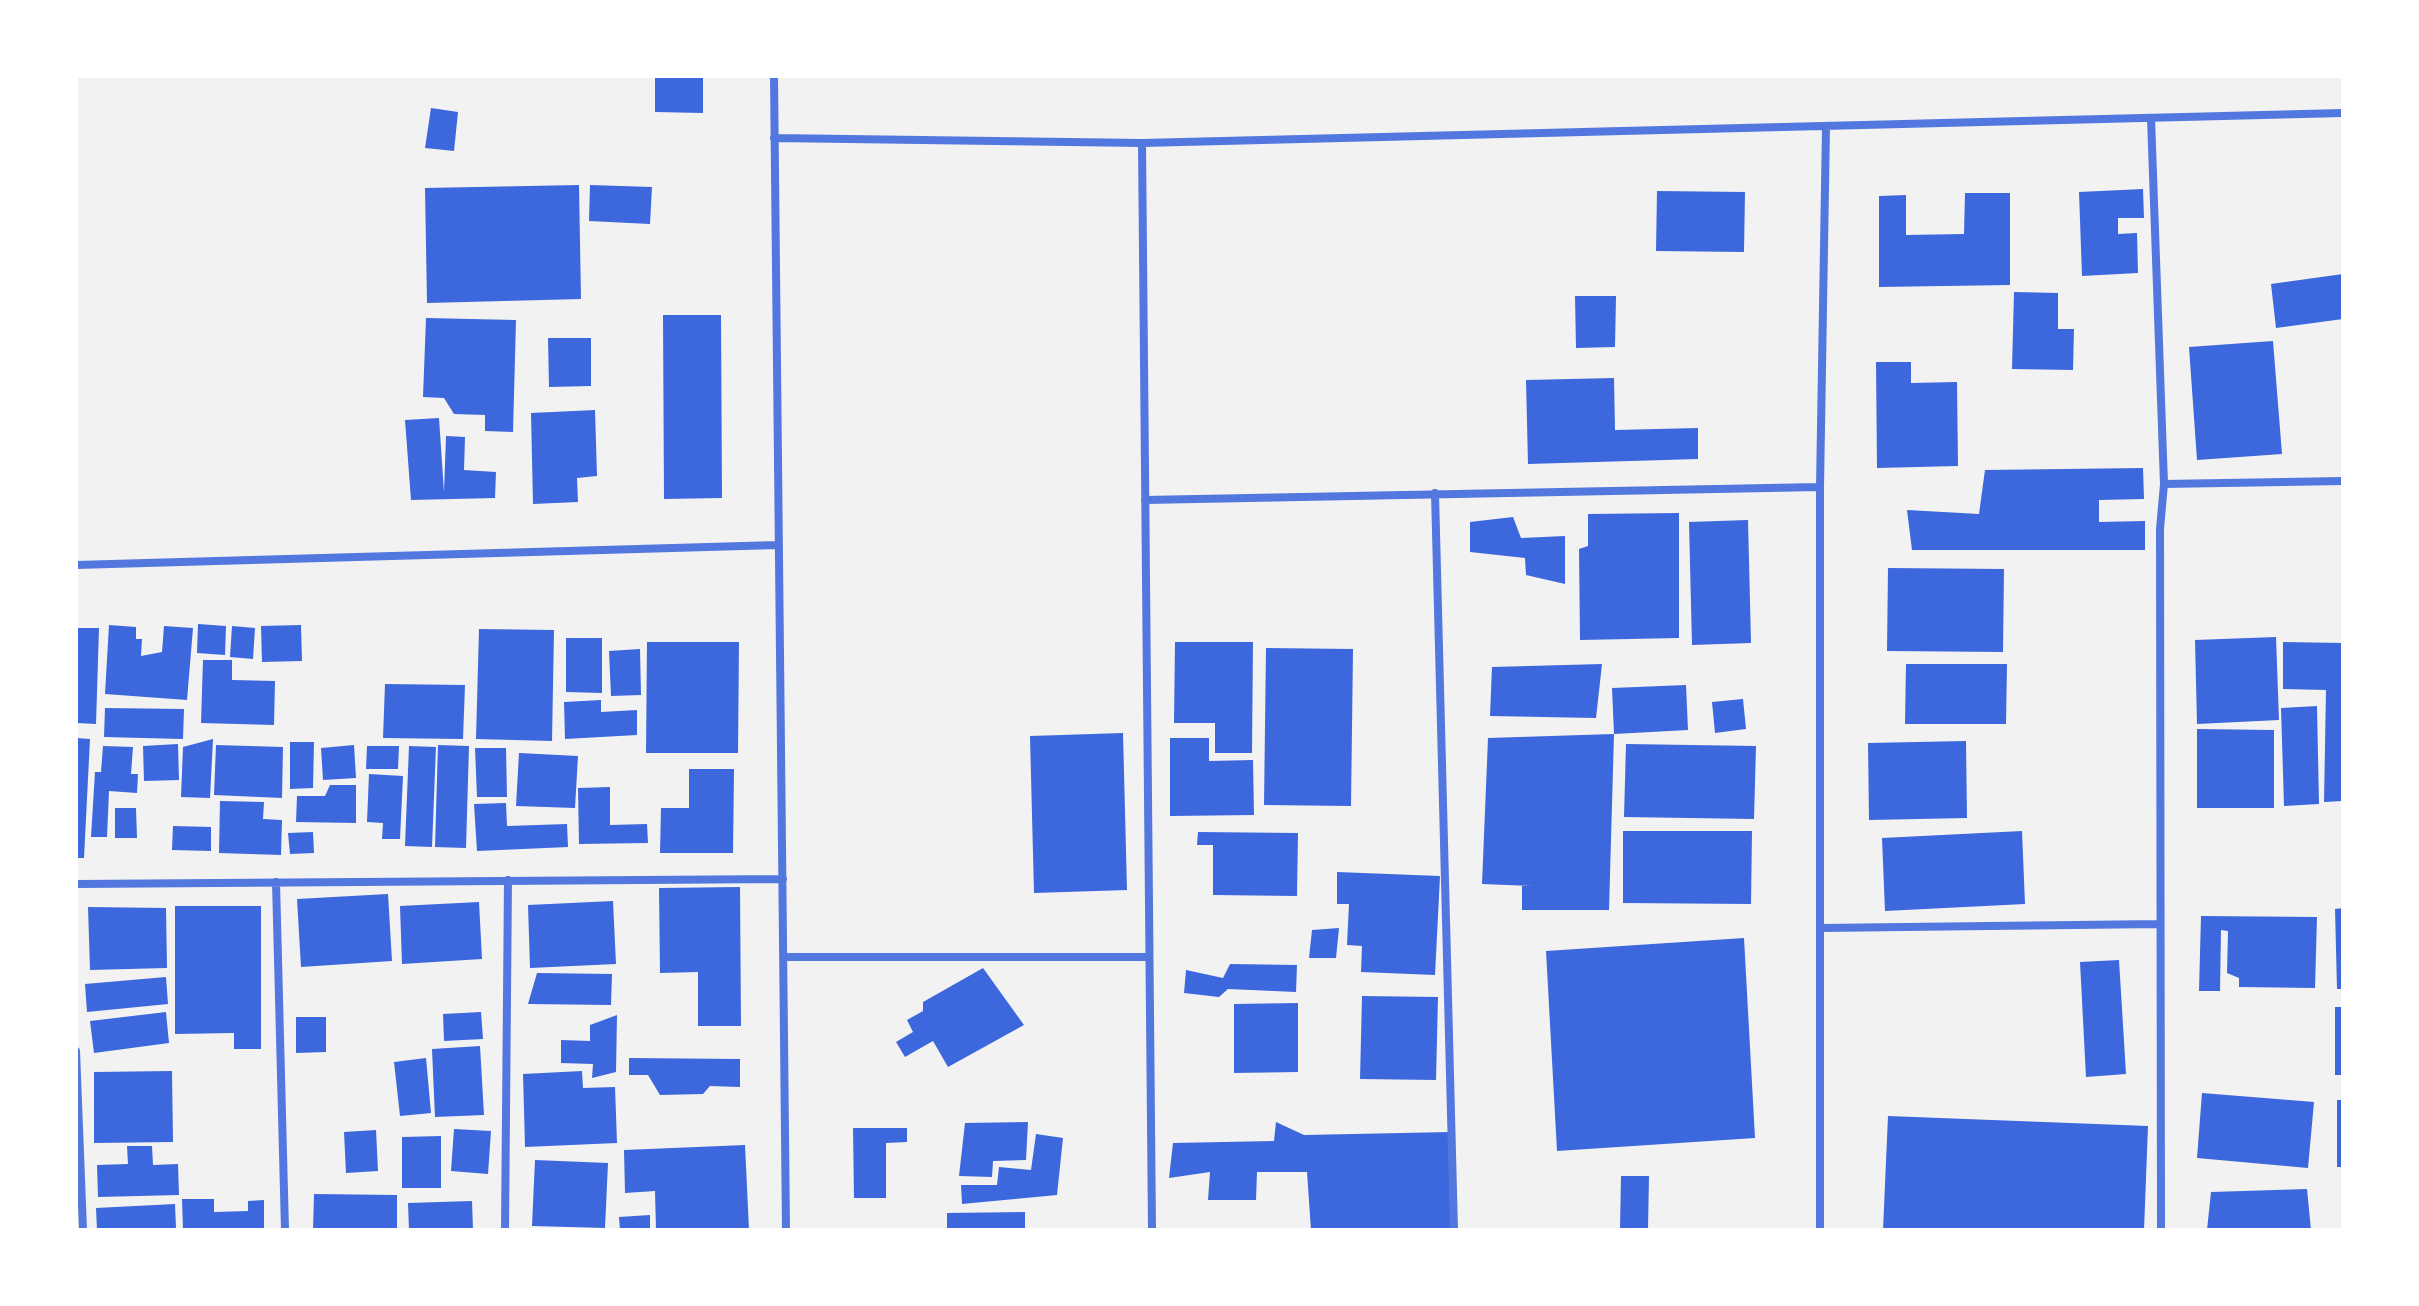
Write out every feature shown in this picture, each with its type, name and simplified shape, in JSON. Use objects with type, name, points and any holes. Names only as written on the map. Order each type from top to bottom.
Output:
[{"type":"street","points":[[774,76],[786,1230]]},
{"type":"street","points":[[774,138],[1142,143],[2343,113]]},
{"type":"street","points":[[2151,118],[2164,484],[2160,529],[2161,1230]]},
{"type":"street","points":[[1820,1230],[1820,487],[1826,127]]},
{"type":"street","points":[[1142,143],[1152,1230]]},
{"type":"street","points":[[2164,484],[2343,481]]},
{"type":"street","points":[[1145,500],[1820,487]]},
{"type":"street","points":[[1435,493],[1454,1230]]},
{"type":"street","points":[[76,565],[778,545]]},
{"type":"street","points":[[76,884],[783,879]]},
{"type":"street","points":[[505,1230],[508,880]]},
{"type":"street","points":[[276,882],[285,1230]]},
{"type":"street","points":[[1820,928],[2159,924]]},
{"type":"street","points":[[784,957],[1149,957]]},
{"type":"street","points":[[76,1051],[83,1230]]},
{"type":"building","points":[[655,76],[703,76],[703,113],[655,112]]},
{"type":"building","points":[[431,108],[458,112],[454,151],[425,148]]},
{"type":"building","points":[[579,185],[581,299],[427,303],[425,188]]},
{"type":"building","points":[[590,185],[652,187],[650,224],[589,221]]},
{"type":"building","points":[[2143,189],[2144,218],[2118,218],[2118,234],[2137,233],[2138,273],[2082,276],[2079,192]]},
{"type":"building","points":[[1657,191],[1745,192],[1744,252],[1656,251]]},
{"type":"building","points":[[1965,193],[2010,193],[2010,285],[1879,287],[1879,196],[1906,195],[1906,235],[1964,234]]},
{"type":"building","points":[[2343,274],[2343,319],[2276,328],[2271,284]]},
{"type":"building","points":[[2014,292],[2058,293],[2058,329],[2074,329],[2073,370],[2012,369]]},
{"type":"building","points":[[1575,296],[1616,296],[1615,347],[1576,348]]},
{"type":"building","points":[[663,315],[721,315],[722,498],[664,499]]},
{"type":"building","points":[[426,318],[516,320],[513,432],[485,431],[485,415],[454,414],[444,398],[423,397]]},
{"type":"building","points":[[548,338],[591,338],[591,386],[549,387]]},
{"type":"building","points":[[2273,341],[2282,454],[2197,460],[2189,347]]},
{"type":"building","points":[[1876,362],[1911,362],[1911,383],[1957,382],[1958,466],[1877,468]]},
{"type":"building","points":[[1614,378],[1615,430],[1698,428],[1698,459],[1528,464],[1526,380]]},
{"type":"building","points":[[595,410],[597,476],[577,478],[578,502],[533,504],[531,413]]},
{"type":"building","points":[[439,418],[444,492],[446,436],[465,437],[464,470],[496,472],[495,498],[411,500],[405,420]]},
{"type":"building","points":[[2143,468],[2144,499],[2099,500],[2099,522],[2145,521],[2145,550],[1912,550],[1907,510],[1979,514],[1985,470]]},
{"type":"building","points":[[1679,513],[1679,638],[1580,640],[1579,549],[1588,546],[1588,514]]},
{"type":"building","points":[[1513,517],[1521,538],[1565,536],[1565,584],[1526,575],[1525,558],[1470,552],[1470,522]]},
{"type":"building","points":[[1748,520],[1751,643],[1692,645],[1689,522]]},
{"type":"building","points":[[1888,568],[2004,569],[2003,652],[1887,651]]},
{"type":"building","points":[[198,624],[226,626],[225,655],[197,653]]},
{"type":"building","points":[[109,625],[136,627],[136,639],[142,639],[141,656],[162,652],[164,626],[193,628],[187,700],[105,694]]},
{"type":"building","points":[[301,625],[302,661],[262,662],[261,626]]},
{"type":"building","points":[[232,626],[255,628],[253,659],[230,657]]},
{"type":"building","points":[[76,628],[99,628],[96,724],[76,723]]},
{"type":"building","points":[[479,629],[554,630],[552,741],[476,739]]},
{"type":"building","points":[[2276,637],[2279,720],[2197,724],[2195,640]]},
{"type":"building","points":[[566,638],[602,638],[602,693],[566,692]]},
{"type":"building","points":[[647,642],[739,642],[738,753],[646,753]]},
{"type":"building","points":[[1175,642],[1253,642],[1252,753],[1215,753],[1215,723],[1174,723]]},
{"type":"building","points":[[2283,642],[2343,643],[2343,801],[2324,802],[2326,690],[2283,689]]},
{"type":"building","points":[[1266,648],[1353,649],[1351,806],[1264,805]]},
{"type":"building","points":[[640,649],[641,695],[611,696],[609,651]]},
{"type":"building","points":[[203,660],[232,660],[232,680],[275,681],[274,725],[201,723]]},
{"type":"building","points":[[1602,664],[1596,718],[1490,716],[1492,667]]},
{"type":"building","points":[[1906,664],[2007,664],[2006,724],[1905,724]]},
{"type":"building","points":[[385,684],[465,685],[463,739],[383,738]]},
{"type":"building","points":[[1686,685],[1688,730],[1614,734],[1612,688]]},
{"type":"building","points":[[1743,699],[1746,729],[1715,733],[1712,702]]},
{"type":"building","points":[[601,700],[601,712],[637,710],[637,735],[565,739],[564,702]]},
{"type":"building","points":[[2317,706],[2319,804],[2284,806],[2281,708]]},
{"type":"building","points":[[105,708],[184,709],[183,739],[104,737]]},
{"type":"building","points":[[2197,729],[2274,730],[2274,808],[2197,808]]},
{"type":"building","points":[[1123,733],[1127,890],[1034,893],[1030,736]]},
{"type":"building","points":[[1614,734],[1609,910],[1522,910],[1522,886],[1532,886],[1482,884],[1488,738]]},
{"type":"building","points":[[76,738],[90,739],[84,858],[76,858]]},
{"type":"building","points":[[1170,738],[1209,738],[1209,761],[1253,760],[1254,815],[1170,816]]},
{"type":"building","points":[[213,739],[210,798],[181,797],[183,747]]},
{"type":"building","points":[[1966,741],[1967,818],[1869,820],[1868,743]]},
{"type":"building","points":[[290,742],[314,742],[313,788],[290,789]]},
{"type":"building","points":[[178,744],[179,780],[144,781],[143,746]]},
{"type":"building","points":[[1626,744],[1756,746],[1754,819],[1624,817]]},
{"type":"building","points":[[216,745],[283,747],[282,798],[214,795]]},
{"type":"building","points":[[354,745],[356,778],[323,780],[321,748]]},
{"type":"building","points":[[438,745],[469,746],[466,848],[435,847]]},
{"type":"building","points":[[103,746],[133,747],[131,774],[138,774],[137,793],[109,791],[107,837],[91,837],[95,772],[101,772]]},
{"type":"building","points":[[367,746],[399,746],[398,769],[366,769]]},
{"type":"building","points":[[409,746],[436,747],[432,847],[405,846]]},
{"type":"building","points":[[475,748],[506,748],[507,797],[477,797]]},
{"type":"building","points":[[519,753],[578,756],[575,808],[516,806]]},
{"type":"building","points":[[689,769],[734,769],[733,853],[660,853],[661,808],[689,808]]},
{"type":"building","points":[[369,774],[403,776],[400,839],[382,839],[383,823],[367,822]]},
{"type":"building","points":[[330,785],[356,785],[356,823],[296,822],[297,796],[325,796]]},
{"type":"building","points":[[610,787],[610,825],[647,824],[648,843],[579,844],[578,788]]},
{"type":"building","points":[[220,801],[264,802],[263,819],[282,820],[281,855],[219,853]]},
{"type":"building","points":[[506,803],[507,826],[567,824],[568,847],[477,851],[474,804]]},
{"type":"building","points":[[115,808],[136,808],[137,838],[115,838]]},
{"type":"building","points":[[173,826],[211,827],[211,851],[172,850]]},
{"type":"building","points":[[1623,831],[1752,831],[1751,904],[1623,903]]},
{"type":"building","points":[[2022,831],[2025,904],[1885,911],[1882,838]]},
{"type":"building","points":[[313,832],[314,853],[290,854],[288,833]]},
{"type":"building","points":[[1198,832],[1298,833],[1297,896],[1213,895],[1213,845],[1197,845]]},
{"type":"building","points":[[1337,872],[1440,876],[1435,975],[1361,972],[1362,946],[1347,945],[1349,904],[1337,904]]},
{"type":"building","points":[[740,887],[741,1026],[698,1026],[698,972],[660,973],[659,888]]},
{"type":"building","points":[[388,894],[392,961],[301,967],[297,899]]},
{"type":"building","points":[[613,901],[616,964],[530,968],[528,905]]},
{"type":"building","points":[[479,902],[482,959],[402,964],[400,906]]},
{"type":"building","points":[[175,906],[261,906],[261,1049],[234,1049],[234,1033],[175,1034]]},
{"type":"building","points":[[88,907],[166,908],[167,968],[90,970]]},
{"type":"building","points":[[2343,908],[2343,989],[2337,989],[2335,909]]},
{"type":"building","points":[[2201,916],[2317,917],[2315,988],[2239,987],[2239,978],[2227,973],[2228,931],[2221,930],[2220,991],[2199,991]]},
{"type":"building","points":[[1339,928],[1336,958],[1309,958],[1312,930]]},
{"type":"building","points":[[1744,938],[1755,1138],[1557,1151],[1546,951]]},
{"type":"building","points":[[2119,960],[2126,1074],[2086,1077],[2080,962]]},
{"type":"building","points":[[1230,964],[1297,965],[1296,992],[1228,989],[1219,997],[1184,993],[1186,970],[1223,978]]},
{"type":"building","points":[[983,968],[1024,1025],[948,1067],[933,1041],[905,1057],[896,1042],[913,1032],[907,1020],[923,1011],[923,1002]]},
{"type":"building","points":[[537,973],[612,974],[611,1005],[528,1004]]},
{"type":"building","points":[[166,977],[168,1004],[87,1012],[85,984]]},
{"type":"building","points":[[1362,996],[1438,997],[1436,1080],[1360,1079]]},
{"type":"building","points":[[1298,1003],[1298,1072],[1234,1073],[1234,1004]]},
{"type":"building","points":[[2335,1007],[2343,1007],[2343,1075],[2335,1075]]},
{"type":"building","points":[[166,1012],[169,1043],[94,1053],[90,1021]]},
{"type":"building","points":[[481,1012],[483,1039],[444,1041],[443,1014]]},
{"type":"building","points":[[617,1015],[616,1072],[592,1078],[593,1064],[561,1063],[561,1040],[590,1041],[590,1025]]},
{"type":"building","points":[[296,1017],[326,1017],[326,1052],[296,1053]]},
{"type":"building","points":[[480,1046],[484,1115],[435,1117],[432,1049]]},
{"type":"building","points":[[426,1058],[431,1113],[400,1116],[394,1062]]},
{"type":"building","points":[[629,1058],[740,1059],[740,1087],[710,1086],[703,1094],[660,1095],[648,1075],[629,1075]]},
{"type":"building","points":[[172,1071],[173,1142],[94,1143],[94,1072]]},
{"type":"building","points":[[582,1071],[583,1088],[615,1087],[617,1143],[525,1147],[523,1074]]},
{"type":"building","points":[[2202,1093],[2314,1102],[2308,1168],[2197,1158]]},
{"type":"building","points":[[2337,1100],[2343,1100],[2343,1167],[2337,1167]]},
{"type":"building","points":[[1888,1116],[2148,1126],[2144,1230],[1883,1230]]},
{"type":"building","points":[[1028,1122],[1026,1160],[993,1161],[992,1177],[959,1176],[965,1123]]},
{"type":"building","points":[[1276,1122],[1304,1135],[1451,1132],[1454,1230],[1311,1230],[1307,1172],[1257,1172],[1256,1200],[1208,1200],[1210,1172],[1169,1178],[1173,1143],[1274,1141]]},
{"type":"building","points":[[853,1128],[907,1128],[907,1142],[886,1143],[886,1198],[854,1198]]},
{"type":"building","points":[[454,1129],[491,1131],[488,1174],[451,1171]]},
{"type":"building","points":[[376,1130],[378,1171],[346,1173],[344,1132]]},
{"type":"building","points":[[1036,1134],[1063,1138],[1057,1195],[962,1204],[961,1185],[997,1185],[999,1167],[1031,1170]]},
{"type":"building","points":[[441,1136],[441,1188],[402,1188],[402,1137]]},
{"type":"building","points":[[745,1145],[749,1230],[656,1230],[655,1191],[625,1193],[624,1150]]},
{"type":"building","points":[[127,1146],[152,1146],[153,1165],[178,1164],[179,1195],[98,1197],[97,1165],[128,1164]]},
{"type":"building","points":[[535,1160],[608,1163],[605,1228],[532,1226]]},
{"type":"building","points":[[1621,1176],[1649,1176],[1648,1230],[1620,1230]]},
{"type":"building","points":[[2307,1189],[2311,1230],[2207,1230],[2211,1192]]},
{"type":"building","points":[[314,1194],[397,1195],[397,1230],[313,1230]]},
{"type":"building","points":[[182,1199],[214,1199],[214,1212],[248,1211],[248,1201],[264,1200],[264,1230],[183,1230]]},
{"type":"building","points":[[472,1201],[473,1230],[409,1230],[408,1203]]},
{"type":"building","points":[[175,1204],[176,1228],[97,1230],[96,1208]]},
{"type":"building","points":[[1025,1212],[1025,1230],[947,1230],[947,1213]]},
{"type":"building","points":[[650,1215],[650,1230],[620,1230],[619,1217]]}]
